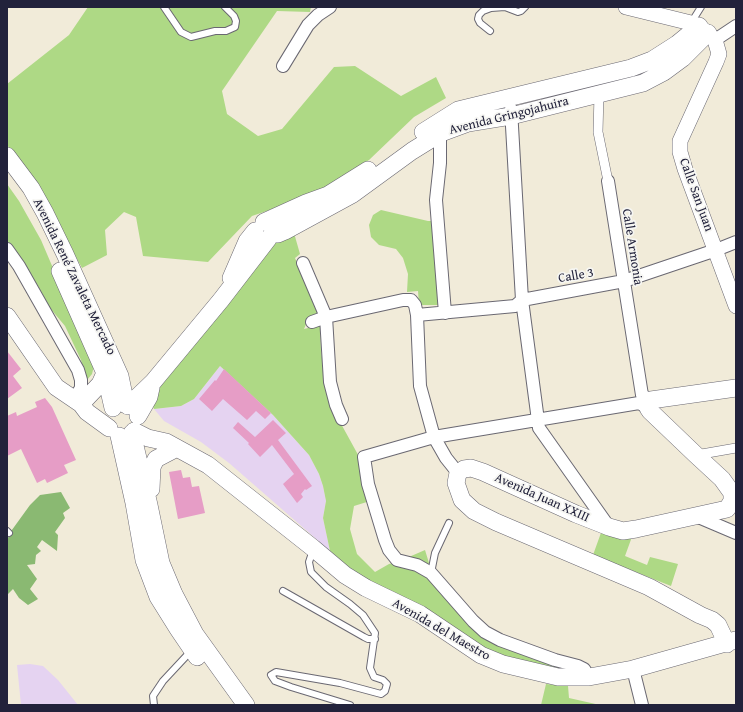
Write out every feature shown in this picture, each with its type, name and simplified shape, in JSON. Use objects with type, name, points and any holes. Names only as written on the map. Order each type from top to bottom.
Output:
[{"type":"main road","name":"Avenida Gringojahuira","points":[[125,419],[148,397],[153,382],[222,300],[265,232],[278,234],[285,231],[353,194],[412,150],[458,110],[631,68],[652,60],[703,30]]},
{"type":"main road","name":"Avenida Gringojahuira","points":[[440,127],[468,124],[511,116],[643,83],[664,72],[683,58],[703,30]]},
{"type":"main road","name":"Avenida René Zavaleta Mercado","points":[[7,156],[45,212],[88,302],[113,374],[150,505],[161,563],[174,594],[195,634],[246,705]]},
{"type":"main road","name":"Avenida René Zavaleta Mercado","points":[[7,174],[22,194],[35,217],[92,342],[113,374]]},
{"type":"main road","name":"Avenida del Maestro","points":[[7,316],[56,387],[77,402],[86,412],[125,419],[148,438],[171,445],[208,464],[345,575],[366,588],[420,614],[481,655],[503,664],[558,677],[589,677],[633,669],[731,642]]},
{"type":"main road","points":[[77,402],[113,374],[128,381],[153,382]]},
{"type":"main road","points":[[649,404],[736,388]]},
{"type":"main road","name":"Avenida Juan XXIII","points":[[458,474],[464,469],[471,468],[483,472],[576,514],[608,527],[623,530],[636,529],[731,508],[732,493],[722,479],[696,456],[649,404]]},
{"type":"main road","name":"Avenida René Zavaleta Mercado","points":[[125,419],[134,503],[144,560],[158,597],[192,650],[232,705]]},
{"type":"main road","points":[[150,505],[153,464],[156,459],[171,445]]},
{"type":"main road","points":[[458,474],[456,483],[458,491],[462,500],[474,511],[496,522],[649,587],[712,620],[718,625],[731,642]]},
{"type":"street","points":[[282,66],[308,25],[318,15],[330,7]]},
{"type":"street","points":[[626,7],[703,30],[736,26]]},
{"type":"street","name":"Calle San Juan","points":[[703,30],[719,54],[680,140],[680,152],[736,306]]},
{"type":"street","points":[[606,92],[609,73]]},
{"type":"street","name":"Calle Armonia","points":[[606,92],[598,132],[608,181],[642,395],[649,404]]},
{"type":"street","points":[[510,98],[522,300],[540,428],[608,527]]},
{"type":"street","points":[[440,127],[440,163],[436,200],[445,313]]},
{"type":"street","name":"Calle 3","points":[[417,315],[515,306],[522,300],[624,281],[736,242]]},
{"type":"street","points":[[7,249],[19,266],[78,370],[81,380],[77,402]]},
{"type":"street","points":[[302,263],[326,317],[330,382],[336,405],[342,419]]},
{"type":"street","points":[[312,322],[326,317],[403,300],[411,300],[415,305],[417,315],[420,386],[434,437],[446,458],[458,474]]},
{"type":"street","points":[[589,677],[584,669],[578,666],[555,660],[500,640],[485,632],[473,621],[431,573],[417,565],[397,560],[389,550],[368,484],[364,458],[434,437],[639,403],[649,404]]},
{"type":"street","points":[[696,456],[736,448]]},
{"type":"street","points":[[696,516],[736,533]]},
{"type":"street","points":[[633,669],[642,705]]},
{"type":"lane","points":[[164,7],[181,32],[191,37],[214,31],[226,31],[236,26],[236,21],[225,7]]},
{"type":"lane","points":[[490,32],[478,20],[479,15],[483,11],[492,8],[505,7],[518,12],[525,7]]},
{"type":"lane","points":[[701,7],[703,30]]},
{"type":"lane","points":[[431,573],[435,553],[449,524]]},
{"type":"lane","points":[[313,548],[309,562],[311,572],[326,587],[363,615],[375,633],[370,668],[374,677],[383,680],[387,684],[385,691],[382,694],[340,683],[276,672],[271,675],[275,681],[350,705]]},
{"type":"lane","points":[[283,591],[364,637],[368,639],[375,639]]},
{"type":"lane","points":[[154,705],[153,696],[163,681],[192,650]]},
{"type":"shaded area","points":[[220,366],[273,415],[309,455],[319,474],[323,486],[326,501],[323,518],[330,551],[229,463],[201,442],[164,421],[154,409],[181,406],[194,399]]},
{"type":"shaded area","points":[[30,664],[43,666],[58,680],[78,705],[21,705],[17,665]]},
{"type":"green space","points":[[88,7],[311,7],[310,12],[277,11],[222,91],[227,114],[258,136],[282,129],[334,67],[355,66],[401,96],[436,77],[446,98],[414,117],[369,160],[311,196],[252,216],[208,262],[143,256],[136,217],[124,212],[105,230],[107,255],[82,268],[30,174],[7,145],[7,84],[69,35]]},
{"type":"green space","points":[[7,184],[19,201],[41,240],[91,357],[94,366],[92,374],[87,380],[81,360],[65,326],[50,308],[38,286],[7,240]]},
{"type":"green space","points":[[381,210],[428,221],[434,221],[439,305],[419,305],[418,291],[407,292],[408,274],[403,258],[396,249],[379,245],[371,237],[369,225],[373,215]]},
{"type":"green space","points":[[294,233],[300,254],[295,258],[320,315],[308,320],[304,329],[320,325],[321,352],[328,392],[334,411],[362,462],[370,501],[354,506],[350,529],[357,554],[375,572],[389,564],[425,550],[431,577],[473,626],[578,671],[555,670],[490,652],[357,575],[330,551],[323,518],[326,501],[323,486],[319,474],[309,455],[273,415],[220,366],[194,399],[181,406],[154,409],[151,402],[153,391],[267,248]]},
{"type":"green space","points":[[61,492],[70,508],[63,513],[65,518],[55,532],[58,535],[57,551],[42,540],[37,547],[41,551],[36,555],[35,564],[27,565],[37,579],[30,589],[38,599],[28,605],[19,598],[13,589],[7,595],[7,543],[9,534],[30,505],[40,495]]},
{"type":"green space","points":[[602,530],[633,534],[625,556],[647,565],[650,557],[678,564],[671,586],[593,555]]},
{"type":"green space","points":[[546,684],[568,686],[569,698],[600,705],[541,705]]},
{"type":"building","points":[[7,351],[21,369],[13,376],[22,388],[7,399]]},
{"type":"building","points":[[224,369],[271,413],[265,419],[256,411],[247,420],[223,399],[212,411],[199,399],[215,380],[216,381]]},
{"type":"building","points":[[45,398],[52,407],[76,460],[64,465],[68,473],[47,483],[45,479],[37,483],[21,449],[7,456],[7,416],[16,412],[17,416],[37,407],[35,402]]},
{"type":"building","points":[[273,420],[286,433],[278,440],[312,486],[306,490],[305,489],[301,494],[303,497],[297,503],[283,484],[294,474],[272,445],[260,457],[248,444],[249,443],[233,428],[238,422],[255,437]]},
{"type":"building","points":[[181,470],[183,478],[190,477],[192,487],[199,486],[205,513],[178,519],[169,472]]}]
